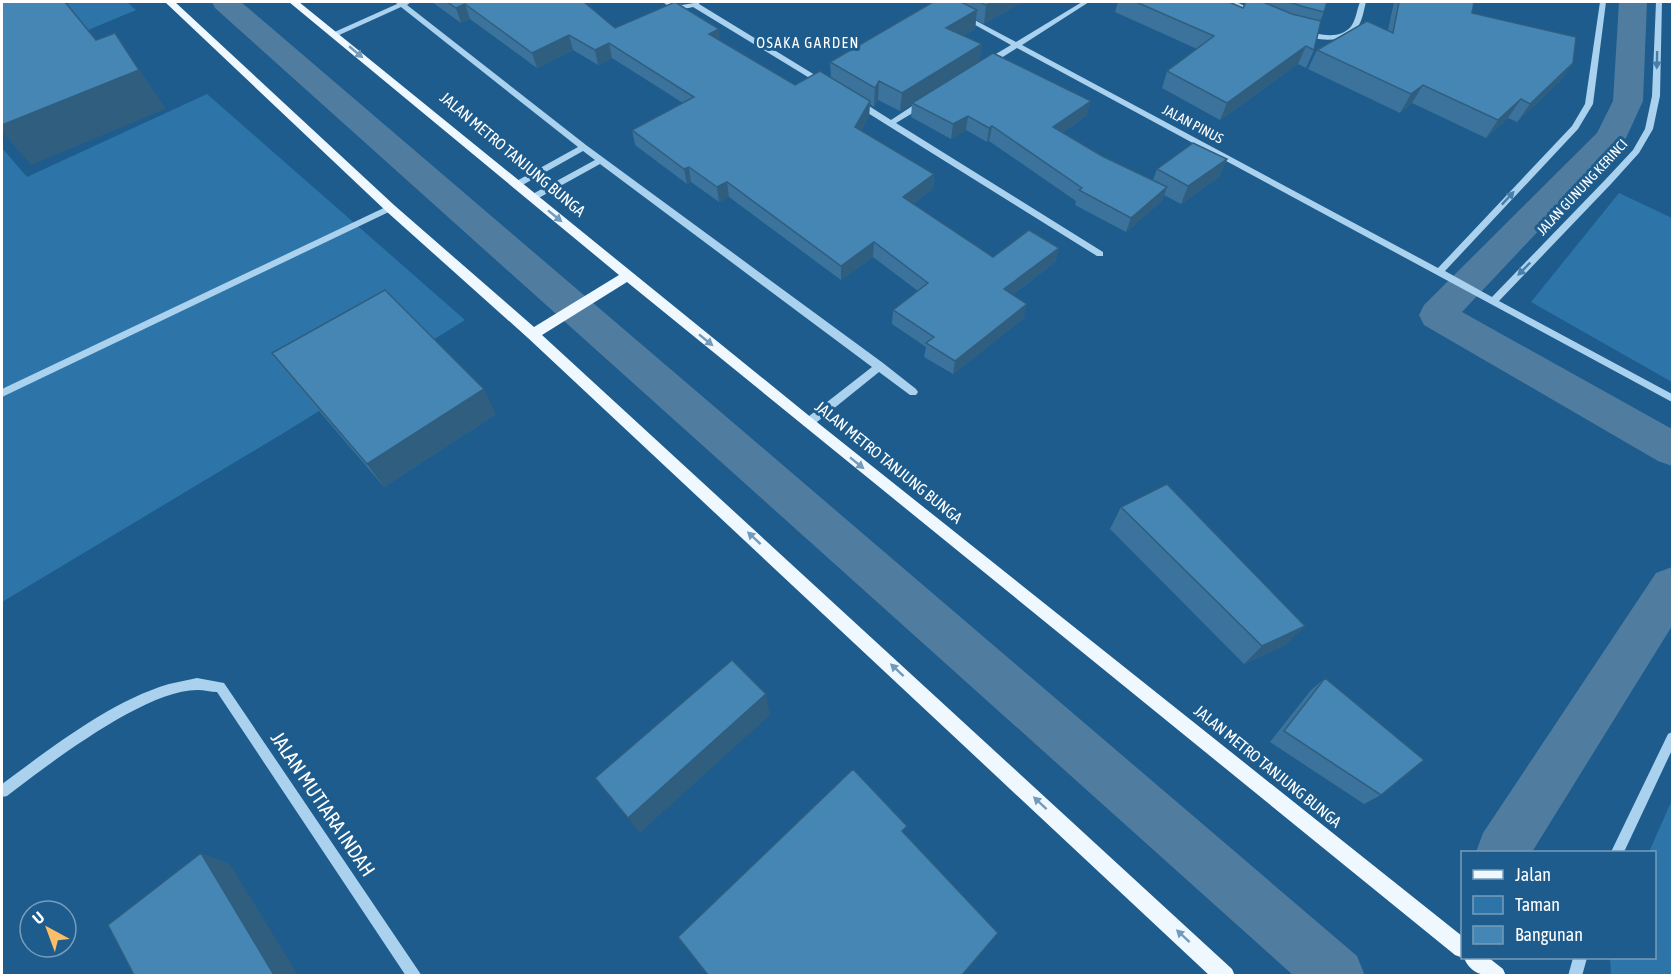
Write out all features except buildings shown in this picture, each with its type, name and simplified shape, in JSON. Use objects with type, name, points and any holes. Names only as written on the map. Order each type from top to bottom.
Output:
[{"type":"main road","points":[[170,2],[390,208],[533,334],[1225,975]]},
{"type":"main road","name":"JALAN METRO TANJUNG BUNGA","points":[[294,2],[808,423],[1461,947]]},
{"type":"main road","points":[[533,334],[627,276]]},
{"type":"main road","points":[[1477,959],[1497,975]]},
{"type":"street","points":[[334,34],[404,2],[583,147],[913,392]]},
{"type":"street","points":[[666,2],[675,6],[696,3],[832,87]]},
{"type":"street","points":[[980,67],[1086,2]]},
{"type":"street","points":[[1231,2],[1261,14]]},
{"type":"street","points":[[1301,31],[1318,38],[1350,32],[1356,25],[1364,2]]},
{"type":"street","points":[[1439,272],[1580,120],[1589,104],[1603,2]]},
{"type":"street","name":"JALAN GUNUNG KERINCI","points":[[1492,301],[1608,182],[1636,151],[1649,129],[1656,96],[1659,2]]},
{"type":"street","name":"JALAN PINUS","points":[[955,12],[1492,301]]},
{"type":"street","points":[[891,123],[931,98]]},
{"type":"street","points":[[852,99],[1100,254]]},
{"type":"street","points":[[516,184],[583,147]]},
{"type":"street","points":[[532,198],[601,160]]},
{"type":"street","points":[[2,393],[390,208]]},
{"type":"street","points":[[1492,301],[1672,398]]},
{"type":"street","points":[[808,423],[880,366]]},
{"type":"street","name":"JALAN MUTIARA INDAH","points":[[2,791],[95,726],[141,702],[181,686],[199,683],[213,685],[223,690],[415,975]]},
{"type":"street","points":[[1617,851],[1672,738]]},
{"type":"street","points":[[1575,975],[1579,959]]},
{"type":"green space","points":[[72,2],[127,2],[136,10],[2,66],[2,29]]},
{"type":"green space","points":[[207,94],[465,320],[282,434],[2,602],[2,148],[27,177]]},
{"type":"green space","points":[[1619,193],[1672,218],[1672,382],[1531,302]]},
{"type":"green space","points":[[1672,800],[1672,975],[1611,975],[1610,959],[1656,959],[1656,851],[1649,851]]},
{"type":"waterway","points":[[225,2],[1337,976]]},
{"type":"waterway","points":[[1633,2],[1628,101],[1610,138],[1437,315],[1672,449]]},
{"type":"waterway","points":[[1503,851],[1672,587]]},
{"type":"district","name":"OSAKA GARDEN","points":[[808,43]]}]
